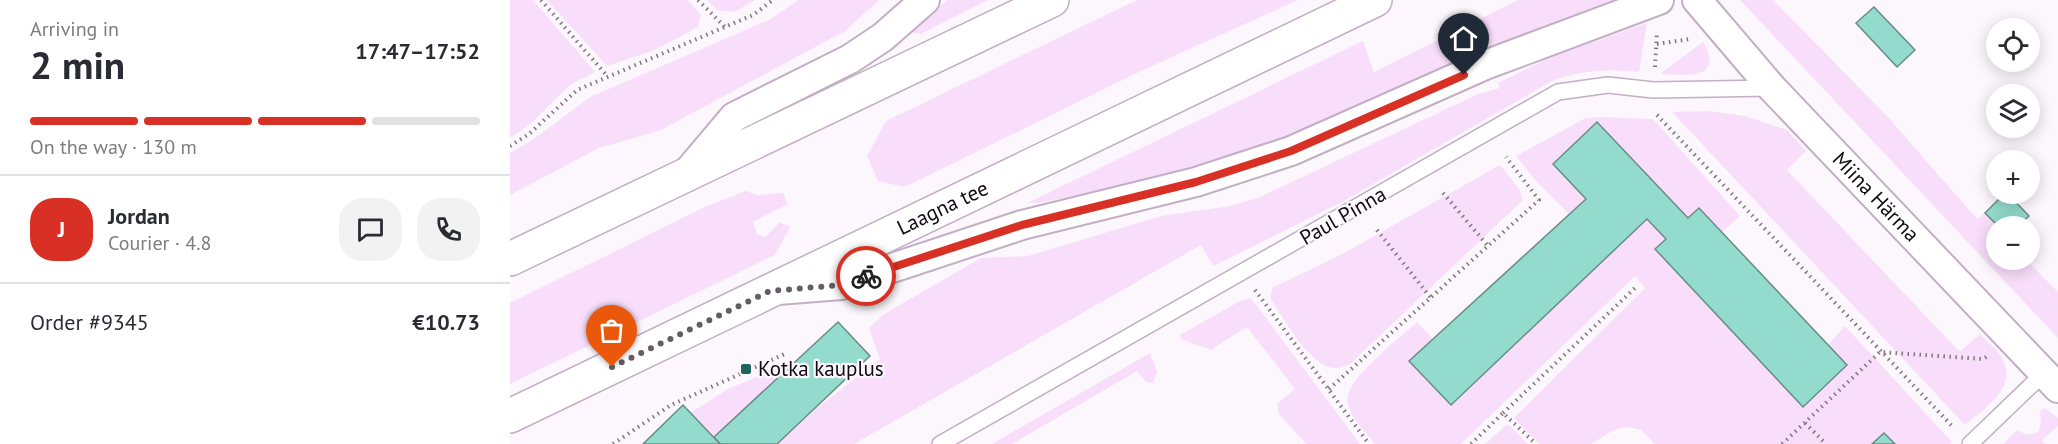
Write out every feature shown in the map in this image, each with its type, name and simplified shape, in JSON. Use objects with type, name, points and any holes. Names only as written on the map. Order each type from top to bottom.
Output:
[{"type":"main road","points":[[510,259],[1052,0]]},
{"type":"main road","name":"Laagna tee","points":[[510,416],[1375,0]]},
{"type":"street","points":[[683,177],[734,117],[850,59],[883,37],[925,0]]},
{"type":"street","name":"Miina Härma","points":[[1697,0],[1772,88],[2051,381]]},
{"type":"street","points":[[770,291],[841,285],[1022,225],[1207,179],[1291,151],[1485,65],[1655,2]]},
{"type":"lane","name":"Paul Pinna","points":[[940,444],[1558,92],[1608,86],[1653,90],[1772,88]]},
{"type":"lane","points":[[1970,444],[2051,381]]},
{"type":"path","points":[[540,0],[609,77]]},
{"type":"path","points":[[698,0],[724,27]]},
{"type":"path","points":[[510,146],[530,134],[577,90],[753,15],[773,0]]},
{"type":"path","points":[[1655,2],[1657,21],[1654,112],[1954,429]]},
{"type":"path","points":[[1329,389],[1539,200],[1506,158]]},
{"type":"path","points":[[1443,193],[1488,246]]},
{"type":"path","points":[[1377,230],[1431,298]]},
{"type":"path","points":[[1471,444],[1635,288]]},
{"type":"path","points":[[1255,290],[1368,444]]},
{"type":"path","points":[[1782,444],[1880,352],[1983,359],[2009,337]]},
{"type":"path","points":[[613,444],[671,405],[787,353]]},
{"type":"path","points":[[1503,412],[1536,444]]},
{"type":"path","points":[[1805,423],[1826,444]]},
{"type":"shaded area","points":[[510,0],[533,0],[595,72],[570,85],[530,124],[510,138]]},
{"type":"shaded area","points":[[547,0],[688,0],[701,15],[698,27],[655,50],[607,66]]},
{"type":"shaded area","points":[[707,0],[756,0],[734,12],[717,10]]},
{"type":"shaded area","points":[[798,0],[879,0],[845,31],[661,130],[599,148],[510,195],[510,153],[534,139],[590,97],[771,19]]},
{"type":"shaded area","points":[[947,0],[988,0],[921,34],[912,32]]},
{"type":"shaded area","points":[[1137,0],[1298,0],[1139,72],[905,187],[878,181],[867,156],[886,121]]},
{"type":"shaded area","points":[[1518,0],[1618,0],[1538,28],[1251,154],[1208,168],[1038,203],[1027,203],[1363,41],[1374,72]]},
{"type":"shaded area","points":[[1740,0],[1773,0],[1886,115],[1977,219],[1985,213],[1988,216],[1986,216],[1986,261]]},
{"type":"shaded area","points":[[1647,23],[1639,72],[1595,71],[1552,81],[1342,202],[1213,266],[1201,245],[854,444],[778,444],[816,409],[880,359],[869,328],[884,314],[981,258],[1028,256],[1161,216],[1230,206],[1258,198],[1478,94],[1500,88],[1498,83],[1551,57]]},
{"type":"shaded area","points":[[1703,42],[1709,55],[1706,70],[1690,75],[1660,74]]},
{"type":"shaded area","points":[[1708,111],[1745,116],[1787,130],[1806,151],[1787,170],[1957,349],[1960,351],[1980,334],[2000,355],[2006,369],[2006,378],[2003,388],[1990,404],[1965,425],[1672,112]]},
{"type":"shaded area","points":[[1586,118],[1653,119],[1740,216],[1722,232],[1688,218],[1597,122],[1553,164],[1586,199],[1569,214],[1537,182],[1516,156]]},
{"type":"shaded area","points":[[1500,165],[1519,189],[1523,200],[1351,363],[1339,368],[1317,361],[1290,329],[1270,298],[1272,288],[1346,252]]},
{"type":"shaded area","points":[[746,191],[757,195],[783,193],[788,204],[753,222],[757,234],[765,237],[780,222],[790,227],[775,255],[510,384],[510,303],[707,206]]},
{"type":"shaded area","points":[[1647,219],[1666,239],[1655,250],[1803,407],[1847,366],[1828,345],[1845,326],[1952,442],[1949,444],[1895,444],[1884,433],[1872,444],[1655,444],[1641,430],[1627,427],[1614,430],[1591,444],[1539,444],[1514,418],[1645,288],[1635,276],[1461,444],[1375,444],[1357,422],[1348,403],[1351,388],[1366,368],[1417,322],[1433,339],[1410,361],[1452,405]]},
{"type":"shaded area","points":[[1994,270],[2036,270],[2058,292],[2058,338]]},
{"type":"shaded area","points":[[1250,298],[1360,444],[1306,444],[1279,414],[1277,404],[1295,389],[1247,327],[1211,350],[1181,339],[1180,335],[1240,301]]},
{"type":"shaded area","points":[[1150,353],[1157,372],[1153,383],[1146,382],[1137,371],[1012,444],[992,444]]},
{"type":"shaded area","points":[[797,360],[714,437],[690,413],[728,389]]},
{"type":"shaded area","points":[[2045,408],[2058,418],[2058,426],[2042,440],[2045,444],[2003,444],[2017,430],[2027,435],[2038,432],[2041,424],[2040,411]]},
{"type":"shaded area","points":[[1506,425],[1509,425],[1528,444],[1485,444]]},
{"type":"building","points":[[1874,7],[1915,50],[1897,67],[1856,23]]},
{"type":"building","points":[[1597,122],[1688,218],[1699,208],[1847,365],[1803,407],[1655,249],[1666,239],[1647,219],[1451,405],[1409,361],[1586,199],[1553,164]]},
{"type":"building","points":[[1994,204],[2018,204],[2029,216],[1988,216],[1985,213]]},
{"type":"building","points":[[838,322],[870,356],[777,444],[720,444],[714,437]]},
{"type":"building","points":[[683,405],[720,444],[643,444]]},
{"type":"building","points":[[1884,433],[1895,444],[1872,444]]},
{"type":"way so far","points":[[612,367],[770,291],[841,285],[866,276]]},
{"type":"place","name":"Kotka kauplus","points":[[746,369]]},
{"type":"route","points":[[866,276],[1022,225],[1196,182],[1291,151],[1464,75]]}]
